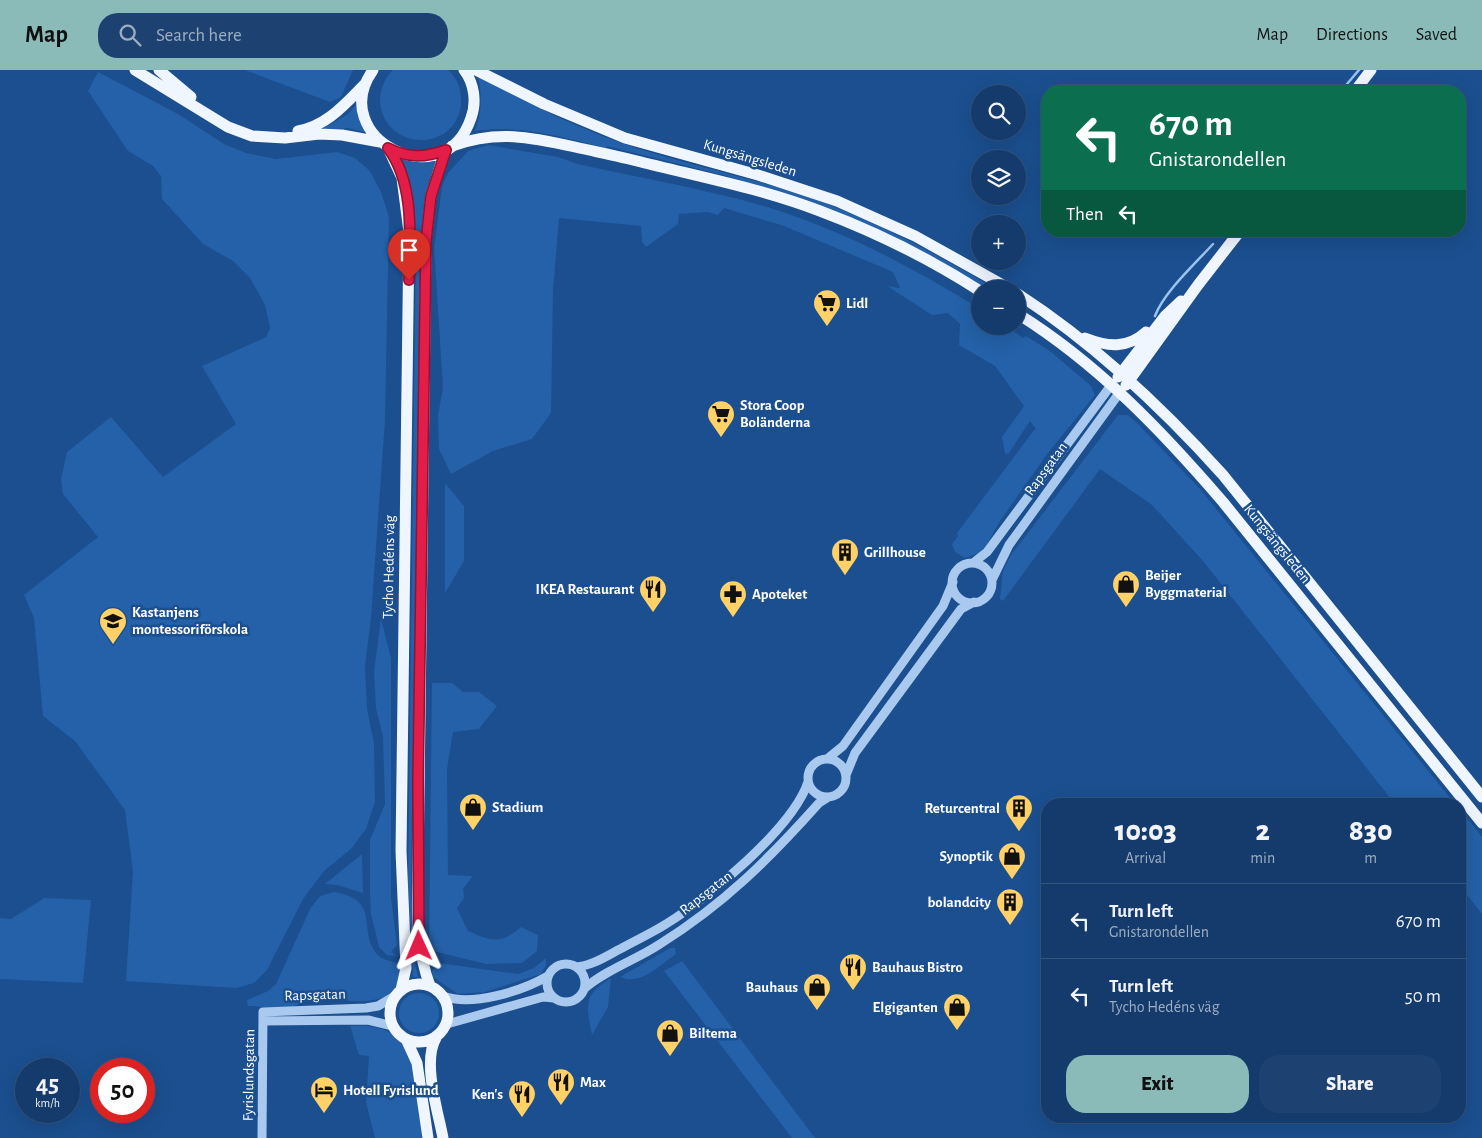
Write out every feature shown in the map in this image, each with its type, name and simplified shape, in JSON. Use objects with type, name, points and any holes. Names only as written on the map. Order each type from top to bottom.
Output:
[{"type":"main road","name":"Kungsängsleden","points":[[135,70],[228,127],[252,136],[285,138],[319,134],[342,135],[384,145],[402,155],[416,157],[431,156],[471,139],[497,135],[533,138],[622,157],[753,190],[819,211],[864,229],[913,252],[971,285]]},
{"type":"main road","points":[[159,70],[194,99],[226,120],[265,132],[289,132],[318,125],[329,118],[368,75]]},
{"type":"main road","points":[[443,1138],[431,1070],[431,1046],[447,1024],[448,1005],[443,996],[430,986],[422,965],[419,946],[418,869],[426,241],[431,196],[449,148],[469,125],[473,113],[472,86],[464,70]]},
{"type":"main road","name":"Kungsängsleden","points":[[476,70],[544,104],[625,138],[758,174],[837,201],[915,236],[994,280]]},
{"type":"main road","points":[[1360,85],[1371,70]]},
{"type":"main road","name":"Tycho Hedéns väg","points":[[368,75],[362,100],[364,115],[370,130],[384,145],[402,178],[409,232],[401,833],[406,968],[398,993]]},
{"type":"main road","points":[[1126,376],[1235,237]]},
{"type":"main road","points":[[1076,334],[1109,345],[1127,344],[1136,341],[1198,285]]},
{"type":"main road","name":"Kungsängsleden","points":[[1026,300],[1076,334],[1126,376],[1194,443],[1223,475],[1482,797]]},
{"type":"main road","points":[[1126,376],[1164,316]]},
{"type":"main road","name":"Kungsängsleden","points":[[1026,319],[1049,334],[1116,388],[1184,456],[1462,798]]},
{"type":"main road","name":"Rapsgatan","points":[[1116,388],[1126,376]]},
{"type":"main road","name":"Kungsängsleden","points":[[1466,803],[1482,823]]},
{"type":"main road","points":[[428,1138],[417,1063],[406,1039],[393,1026],[391,1006],[398,993],[410,985],[430,986]]},
{"type":"main road","points":[[406,1039],[421,1043],[436,1038]]},
{"type":"street","name":"Rapsgatan","points":[[973,563],[987,552],[1116,388]]},
{"type":"street","name":"Rapsgatan","points":[[992,580],[1009,546],[1116,388]]},
{"type":"street","points":[[973,563],[988,570],[992,580],[991,590],[987,596],[961,609],[855,752],[842,790],[838,794],[827,798],[818,796],[811,790],[808,782],[809,769],[813,764],[827,759],[842,746],[940,611],[958,569],[973,563]]},
{"type":"street","points":[[953,582],[957,596],[968,602],[974,602]]},
{"type":"street","points":[[827,759],[838,763],[846,775]]},
{"type":"street","name":"Rapsgatan","points":[[576,967],[585,966],[608,955],[666,924],[693,905],[728,876],[777,828],[800,801],[808,782]]},
{"type":"street","name":"Rapsgatan","points":[[585,988],[597,978],[658,946],[704,915],[742,884],[819,803],[827,798]]},
{"type":"street","points":[[443,996],[463,1001],[480,998],[534,984],[548,976],[559,965],[568,964],[582,972],[585,988],[577,999],[571,1002],[562,1002],[554,998],[543,997],[447,1024]]},
{"type":"street","points":[[548,976],[549,992],[554,998]]},
{"type":"street","name":"Rapsgatan","points":[[263,1016],[378,1006],[398,993]]},
{"type":"street","name":"Rapsgatan","points":[[263,1016],[368,1020],[393,1026]]},
{"type":"street","name":"Fyrislundsgatan","points":[[262,1138],[263,1016]]},
{"type":"shaded area","points":[[245,70],[353,70],[341,97],[330,102]]},
{"type":"shaded area","points":[[393,70],[448,70],[451,73],[459,86],[461,104],[456,120],[447,132],[434,138],[420,140],[406,137],[393,130],[384,118],[380,101],[384,84]]},
{"type":"shaded area","points":[[98,72],[178,114],[224,144],[246,153],[276,159],[337,152],[355,158],[370,171],[381,192],[389,217],[385,420],[371,618],[365,666],[367,709],[374,743],[375,802],[366,829],[351,849],[324,871],[303,899],[267,970],[254,983],[236,988],[126,981],[133,871],[125,810],[75,741],[43,716],[34,618],[24,595],[98,537],[63,494],[61,479],[67,452],[111,417],[163,477],[236,424],[202,366],[266,337],[270,328],[265,305],[250,278],[233,261],[203,244],[162,199],[161,176],[153,166],[128,151],[88,91]]},
{"type":"shaded area","points":[[478,75],[555,116],[615,141],[825,203],[875,224],[980,280],[972,280],[939,260],[797,197],[723,175],[607,146],[606,148],[525,130],[492,129],[475,131],[481,104]]},
{"type":"shaded area","points":[[358,103],[360,120],[368,133],[348,128],[319,131],[348,114]]},
{"type":"shaded area","points":[[488,145],[558,157],[578,164],[742,200],[805,220],[895,260],[971,304],[971,335],[1019,335],[1023,338],[1026,336],[1050,351],[1091,386],[1095,395],[1048,453],[1000,521],[987,544],[979,553],[965,558],[955,552],[952,544],[958,536],[957,533],[1036,429],[1030,421],[1009,453],[1005,454],[1002,437],[1024,406],[995,366],[959,345],[960,324],[948,313],[932,315],[887,286],[900,288],[893,272],[784,226],[724,208],[718,215],[707,212],[679,214],[678,224],[646,247],[642,242],[641,226],[559,218],[553,291],[551,413],[532,439],[493,451],[451,474],[439,449],[438,415],[443,388],[434,248],[442,186],[448,173],[468,151]]},
{"type":"shaded area","points":[[401,158],[411,160],[438,159],[429,180],[420,243],[411,885],[415,964],[418,977],[413,977],[408,885],[416,243],[414,210],[408,179]]},
{"type":"shaded area","points":[[1118,415],[1128,415],[1200,489],[1450,798],[1390,798],[1203,561],[1152,505],[1100,469],[1003,601],[1000,599],[1003,571],[1011,555]]},
{"type":"shaded area","points":[[445,483],[464,506],[464,561],[445,593]]},
{"type":"shaded area","points":[[381,619],[391,658],[391,898],[397,945],[391,952],[397,956],[387,955],[379,947],[371,914],[370,895],[370,840],[385,804],[383,737],[376,708],[374,671]]},
{"type":"shaded area","points":[[432,683],[452,683],[463,692],[479,692],[497,706],[479,729],[453,732],[447,769],[448,875],[473,876],[463,889],[464,898],[457,908],[468,931],[496,940],[507,937],[521,927],[538,935],[537,951],[522,963],[486,964],[429,950]]},
{"type":"shaded area","points":[[1466,817],[1482,837],[1482,914],[1466,894]]},
{"type":"shaded area","points":[[362,854],[363,893],[337,885],[325,884]]},
{"type":"shaded area","points":[[334,892],[349,896],[359,902],[364,909],[372,947],[379,956],[401,964],[401,976],[398,986],[391,993],[373,1000],[341,1000],[318,995],[289,1007],[248,1006],[247,1000],[268,991],[276,984],[310,909],[320,896]]},
{"type":"shaded area","points":[[44,898],[91,900],[83,983],[0,979],[0,918],[11,919]]},
{"type":"shaded area","points":[[670,948],[675,948],[676,954],[656,969],[635,979],[620,977]]},
{"type":"shaded area","points":[[546,958],[546,965],[541,974],[485,992],[458,994],[433,977],[432,971],[439,963],[518,974],[534,968]]},
{"type":"shaded area","points":[[682,961],[815,1138],[792,1138],[664,971]]},
{"type":"shaded area","points":[[611,978],[608,1007],[592,1035],[588,1016],[591,996],[595,990]]},
{"type":"shaded area","points":[[423,993],[430,996],[436,1002],[439,1013],[438,1021],[430,1030],[423,1033],[415,1033],[408,1030],[400,1021],[399,1009],[402,1002],[411,994]]},
{"type":"shaded area","points":[[350,1026],[374,1027],[390,1033],[402,1043],[416,1071],[421,1105],[422,1138],[375,1138],[366,1102],[369,1056],[359,1055]]},
{"type":"waterway","points":[[1346,85],[1359,70]]},
{"type":"waterway","points":[[1155,316],[1165,297],[1213,244]]},
{"type":"place","name":"Lidl","points":[[827,327]]},
{"type":"place","name":"Stora Coop Boländerna","points":[[721,438]]},
{"type":"place","name":"Grillhouse","points":[[845,576]]},
{"type":"place","name":"Beijer Byggmaterial","points":[[1126,608]]},
{"type":"place","name":"IKEA Restaurant","points":[[653,613]]},
{"type":"place","name":"Apoteket","points":[[733,618]]},
{"type":"place","name":"Kastanjens montessoriförskola","points":[[113,645]]},
{"type":"place","name":"Stadium","points":[[473,831]]},
{"type":"place","name":"Returcentral","points":[[1019,832]]},
{"type":"place","name":"Synoptik","points":[[1012,880]]},
{"type":"place","name":"bolandcity","points":[[1010,926]]},
{"type":"place","name":"Bauhaus Bistro","points":[[853,991]]},
{"type":"place","name":"Bauhaus","points":[[817,1011]]},
{"type":"place","name":"Elgiganten","points":[[957,1031]]},
{"type":"place","name":"Biltema","points":[[670,1057]]},
{"type":"place","name":"Max","points":[[561,1106]]},
{"type":"place","name":"Hotell Fyrislund","points":[[324,1114]]},
{"type":"place","name":"Ken's","points":[[522,1118]]},
{"type":"route","points":[[409,280],[409,232],[406,192],[399,168],[388,148],[402,155],[416,157],[431,156],[446,150],[431,196],[426,241],[424,482],[418,781],[419,946]]}]
